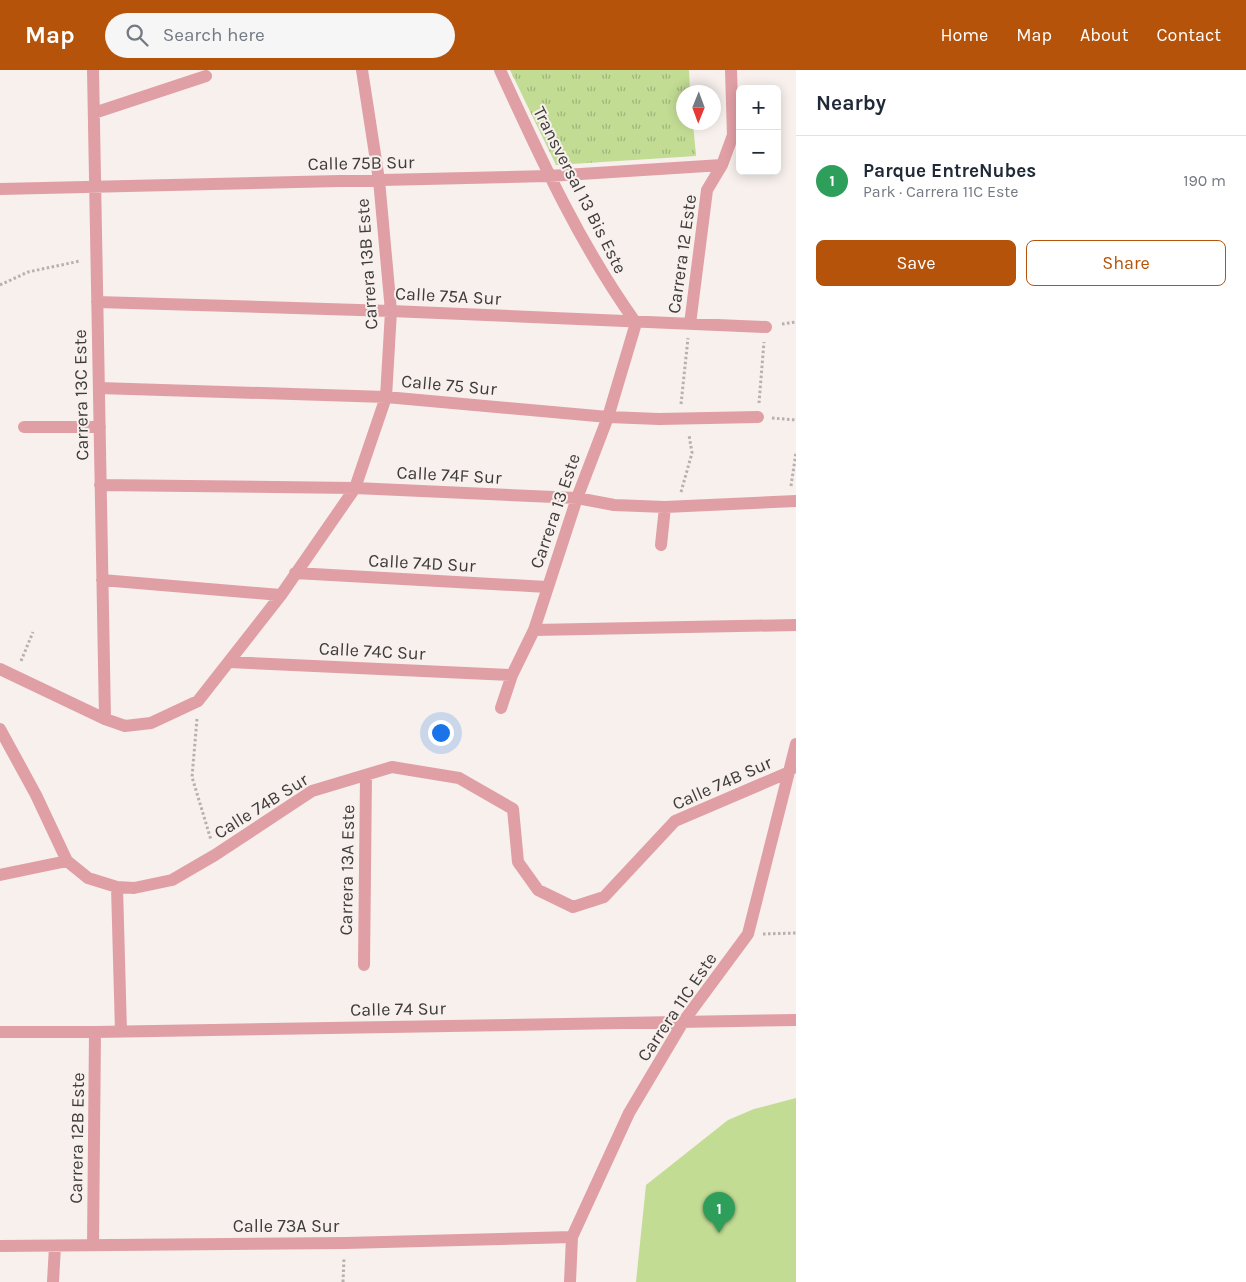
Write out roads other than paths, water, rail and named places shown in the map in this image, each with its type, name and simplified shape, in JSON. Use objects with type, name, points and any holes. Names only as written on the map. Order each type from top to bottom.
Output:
[{"type":"street","name":"Carrera 13C Este","points":[[93,70],[105,719]]},
{"type":"street","name":"Carrera 13B Este","points":[[105,719],[125,726],[151,723],[198,701],[281,595],[355,488],[386,397],[391,311],[379,180],[362,70]]},
{"type":"street","name":"Transversal 13 Bis Este","points":[[500,70],[549,176],[606,281],[636,323]]},
{"type":"street","name":"Carrera 12 Este","points":[[690,324],[707,190],[722,165],[733,135],[731,70]]},
{"type":"street","points":[[94,113],[206,76]]},
{"type":"street","name":"Calle 75B Sur","points":[[0,189],[549,176],[722,165]]},
{"type":"street","name":"Calle 75A Sur","points":[[97,302],[391,311],[636,323],[766,327]]},
{"type":"street","name":"Carrera 13 Este","points":[[502,708],[512,675],[534,630],[577,498],[608,417],[636,323]]},
{"type":"street","name":"Calle 75 Sur","points":[[99,388],[386,397],[608,417],[758,417]]},
{"type":"street","points":[[24,427],[100,427]]},
{"type":"street","name":"Calle 74F Sur","points":[[100,485],[355,488],[577,498],[614,505],[671,506],[792,501]]},
{"type":"street","points":[[662,545],[671,506]]},
{"type":"street","name":"Calle 74D Sur","points":[[295,573],[547,587]]},
{"type":"street","points":[[102,580],[281,595]]},
{"type":"street","points":[[534,630],[796,625]]},
{"type":"street","name":"Calle 74C Sur","points":[[229,662],[512,675]]},
{"type":"street","points":[[0,669],[105,719]]},
{"type":"street","name":"Calle 74B Sur","points":[[0,730],[36,795],[67,861],[88,878],[117,887],[134,888],[172,880],[215,855],[312,791],[392,767],[459,778],[513,809],[518,862],[538,890],[573,907],[604,897],[675,821],[792,769]]},
{"type":"street","name":"Carrera 11C Este","points":[[570,1282],[572,1237],[629,1113],[683,1022],[748,934],[792,769],[796,744]]},
{"type":"street","name":"Carrera 13A Este","points":[[364,965],[366,775]]},
{"type":"street","points":[[0,875],[67,861]]},
{"type":"street","points":[[117,887],[120,1032]]},
{"type":"street","name":"Calle 74 Sur","points":[[0,1032],[120,1032],[796,1020]]},
{"type":"street","name":"Carrera 12B Este","points":[[93,1245],[96,1032]]},
{"type":"street","name":"Calle 73A Sur","points":[[0,1246],[345,1243],[572,1237]]},
{"type":"street","points":[[53,1282],[55,1246]]},
{"type":"place","name":"Parque EntreNubes","points":[[719,1233]]}]
